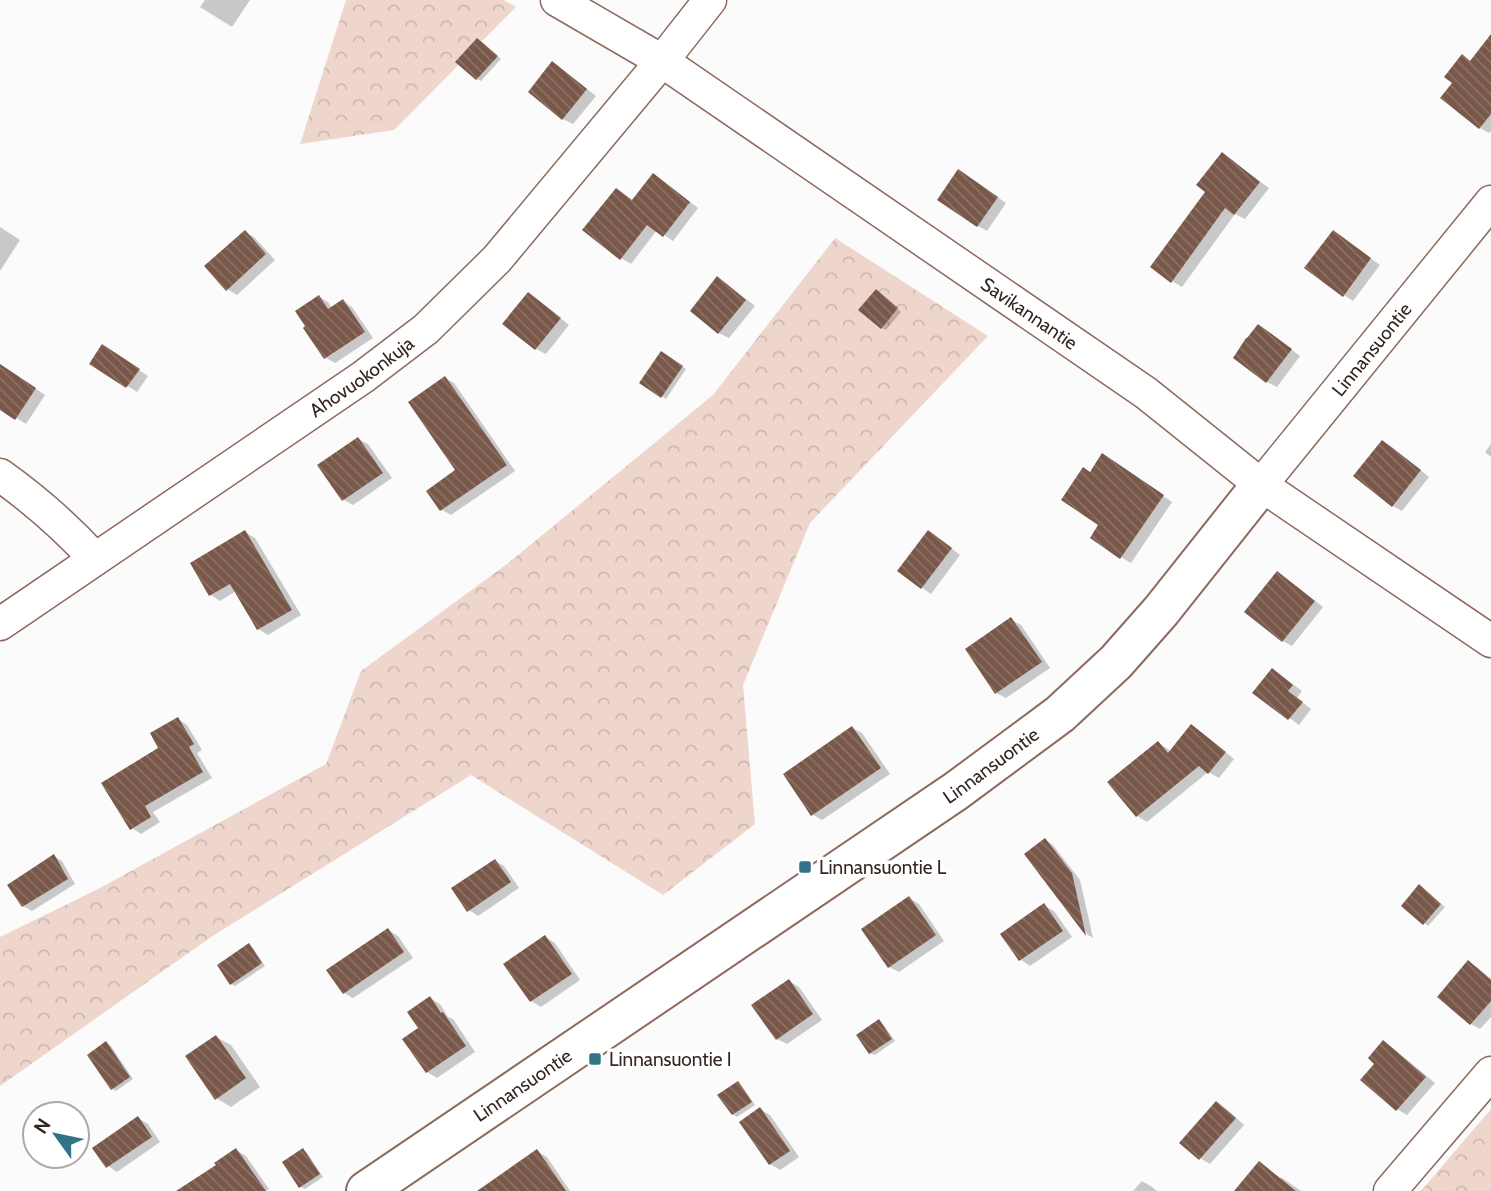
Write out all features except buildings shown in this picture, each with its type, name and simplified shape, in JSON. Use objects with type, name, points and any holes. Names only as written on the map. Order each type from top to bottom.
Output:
[{"type":"street","name":"Savikannantie","points":[[556,0],[662,61],[1146,393],[1261,485],[1491,641]]},
{"type":"street","name":"Ahovuokonkuja","points":[[0,624],[363,377],[426,329],[497,259],[710,0]]},
{"type":"street","name":"Linnansuontie","points":[[366,1191],[945,798],[1060,714],[1116,662],[1161,611],[1491,202]]},
{"type":"street","points":[[0,475],[68,529],[95,559]]},
{"type":"street","points":[[1390,1191],[1491,1073]]},
{"type":"green space","points":[[346,0],[504,0],[516,7],[394,130],[300,144]]},
{"type":"green space","points":[[835,238],[988,336],[810,523],[743,685],[755,824],[663,895],[471,775],[211,937],[0,1086],[0,937],[100,888],[326,764],[361,671],[507,564],[713,395]]},
{"type":"green space","points":[[1491,1109],[1491,1191],[1421,1191]]},
{"type":"place","name":"Linnansuontie L","points":[[805,867]]},
{"type":"place","name":"Linnansuontie I","points":[[595,1059]]}]
